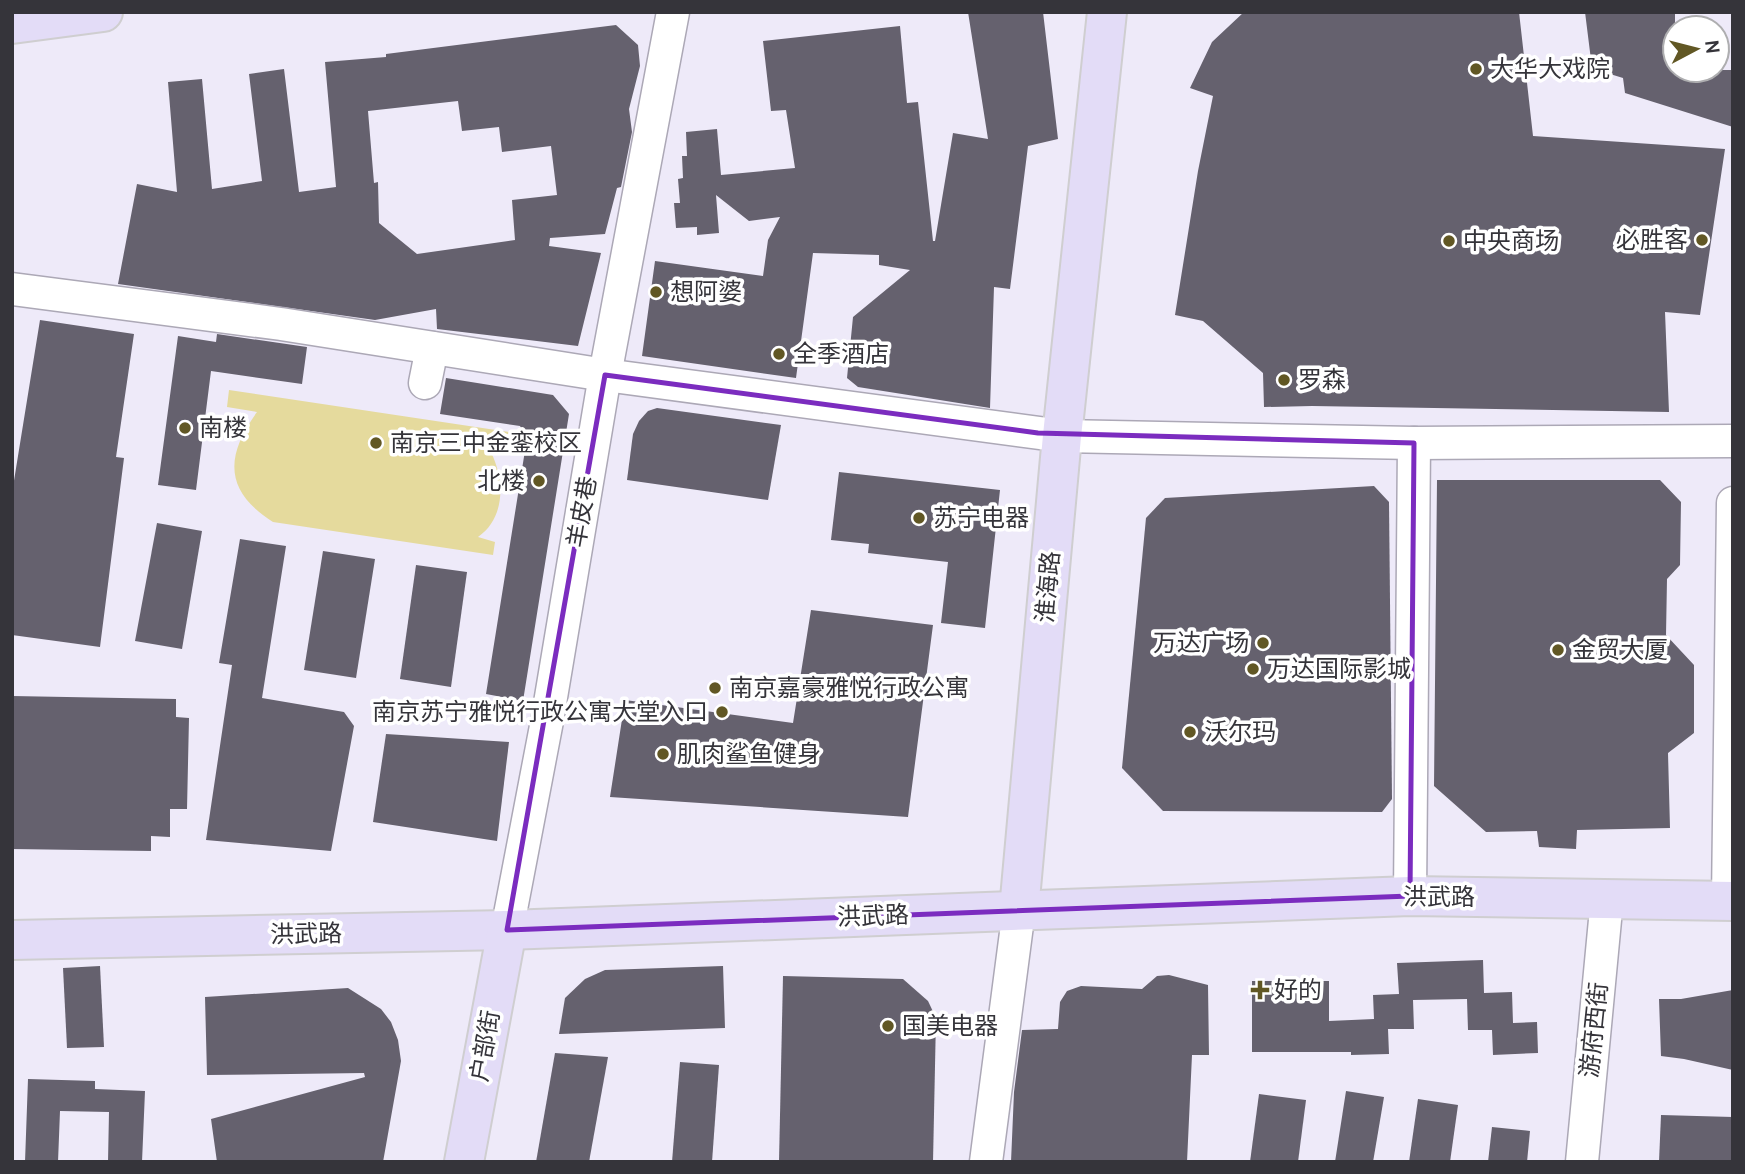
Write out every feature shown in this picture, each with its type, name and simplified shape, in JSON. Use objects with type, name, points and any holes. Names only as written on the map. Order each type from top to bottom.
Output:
[{"type":"main road","name":"淮海路","points":[[1018,910],[1062,436],[1107,12]]},
{"type":"main road","name":"洪武路","points":[[12,940],[507,930],[1410,896],[1730,901]]},
{"type":"main road","name":"户部街","points":[[464,1162],[507,930]]},
{"type":"street","points":[[12,24],[103,12]]},
{"type":"street","name":"羊皮巷","points":[[507,930],[547,721],[605,375],[673,12]]},
{"type":"street","points":[[12,289],[281,324],[605,375],[1062,436],[1414,443],[1733,441]]},
{"type":"street","points":[[425,383],[432,348]]},
{"type":"street","points":[[1410,896],[1414,443]]},
{"type":"street","points":[[1730,901],[1733,503]]},
{"type":"street","name":"游府西街","points":[[1582,1162],[1607,899]]},
{"type":"street","name":"淮海路","points":[[986,1162],[1018,910]]},
{"type":"highlighted area","points":[[605,375],[1038,433],[1414,443],[1410,896],[507,930]]},
{"type":"shaded area","points":[[229,390],[509,432],[506,449],[488,447],[498,470],[500,495],[494,518],[478,537],[495,542],[493,555],[273,522],[245,498],[238,485],[235,458],[246,428],[257,412],[227,407]]},
{"type":"building","points":[[968,12],[1043,12],[1058,139],[1028,146],[1010,289],[994,287],[990,408],[858,387],[847,378],[853,317],[910,270],[879,265],[879,255],[813,253],[796,378],[642,356],[655,261],[763,276],[768,240],[780,217],[749,221],[716,195],[719,233],[697,235],[697,227],[676,228],[674,203],[680,203],[678,179],[683,178],[682,156],[687,156],[686,132],[717,129],[721,175],[795,168],[786,110],[771,111],[763,41],[900,26],[907,103],[918,102],[935,241],[953,133],[988,139]]},
{"type":"building","name":"中央商场","points":[[1244,12],[1519,12],[1533,136],[1725,149],[1700,315],[1665,312],[1669,412],[1264,407],[1263,373],[1203,321],[1175,315],[1213,96],[1190,88],[1212,42]]},
{"type":"building","points":[[1585,12],[1675,12],[1661,14],[1661,84],[1731,84],[1733,70],[1733,127],[1625,93],[1623,78],[1610,74],[1593,76]]},
{"type":"building","points":[[616,25],[638,45],[640,66],[629,109],[632,132],[621,187],[617,188],[605,234],[550,238],[549,246],[601,253],[578,346],[437,329],[436,309],[375,320],[118,284],[137,184],[177,192],[168,82],[202,79],[212,189],[262,181],[249,74],[284,69],[299,192],[336,187],[325,62],[386,57],[386,54]],"holes":[[[458,101],[462,131],[499,127],[502,152],[551,146],[557,195],[512,200],[515,240],[417,254],[379,223],[378,182],[374,183],[368,111]]]},
{"type":"building","points":[[40,320],[134,334],[116,457],[124,458],[100,647],[12,635],[12,493]]},
{"type":"building","name":"南楼","points":[[217,334],[307,347],[302,384],[211,371],[196,490],[158,485],[178,336],[216,342]]},
{"type":"building","points":[[446,378],[553,395],[569,414],[523,701],[486,694],[527,438],[520,426],[440,414]]},
{"type":"building","points":[[657,408],[781,425],[768,500],[627,480],[633,434],[648,411]]},
{"type":"building","points":[[839,472],[1000,490],[985,628],[941,623],[948,562],[868,553],[869,544],[831,540]]},
{"type":"building","name":"金贸大厦","points":[[1437,480],[1660,480],[1681,502],[1680,565],[1667,579],[1666,635],[1694,665],[1694,733],[1668,753],[1670,828],[1577,830],[1576,849],[1539,847],[1537,831],[1486,832],[1434,786]]},
{"type":"building","name":"万达广场","points":[[1374,486],[1389,502],[1392,799],[1382,812],[1163,811],[1122,768],[1146,518],[1165,498]]},
{"type":"building","points":[[157,523],[202,531],[182,649],[135,641]]},
{"type":"building","points":[[240,539],[286,546],[262,698],[344,712],[354,726],[331,851],[206,840],[232,665],[219,663]]},
{"type":"building","points":[[323,551],[375,559],[356,678],[304,670]]},
{"type":"building","points":[[416,565],[467,572],[451,687],[400,679]]},
{"type":"building","points":[[811,610],[933,625],[908,817],[610,797],[625,700],[793,723]]},
{"type":"building","points":[[12,696],[176,699],[176,717],[189,718],[187,809],[170,809],[170,837],[151,836],[151,851],[12,849]]},
{"type":"building","points":[[386,734],[509,742],[497,841],[373,822]]},
{"type":"building","points":[[1483,960],[1484,993],[1512,992],[1513,1023],[1537,1022],[1538,1053],[1493,1055],[1492,1030],[1468,1030],[1467,999],[1413,1000],[1414,1029],[1388,1029],[1389,1054],[1252,1052],[1252,981],[1329,981],[1329,1021],[1374,1019],[1373,995],[1399,994],[1397,963]]},
{"type":"building","points":[[100,966],[104,1047],[67,1048],[63,968]]},
{"type":"building","points":[[723,966],[725,1028],[559,1034],[565,998],[585,979],[605,970]]},
{"type":"building","points":[[1169,975],[1208,985],[1209,1055],[1192,1055],[1187,1162],[1011,1162],[1014,1092],[1022,1030],[1058,1029],[1060,1002],[1067,991],[1081,986],[1142,989],[1157,976]]},
{"type":"building","points":[[783,976],[903,979],[928,1001],[936,1018],[933,1162],[779,1162]]},
{"type":"building","points":[[348,988],[381,1009],[391,1022],[398,1040],[401,1061],[383,1162],[217,1162],[211,1119],[365,1077],[364,1073],[207,1075],[205,997]]},
{"type":"building","points":[[1733,990],[1733,1070],[1661,1056],[1659,999],[1681,999]]},
{"type":"building","points":[[555,1053],[608,1057],[589,1162],[536,1162]]},
{"type":"building","points":[[680,1062],[719,1065],[712,1162],[672,1162]]},
{"type":"building","points":[[28,1079],[95,1081],[95,1089],[145,1091],[142,1162],[108,1162],[109,1112],[60,1111],[58,1162],[25,1162]]},
{"type":"building","points":[[1346,1091],[1384,1097],[1373,1162],[1335,1162]]},
{"type":"building","points":[[1259,1094],[1306,1100],[1298,1162],[1250,1162]]},
{"type":"building","points":[[1418,1099],[1458,1105],[1450,1162],[1409,1162]]},
{"type":"building","points":[[1661,1115],[1733,1117],[1733,1162],[1659,1162]]},
{"type":"building","points":[[1492,1127],[1530,1131],[1527,1162],[1488,1162]]},
{"type":"place","name":"大华大戏院","points":[[1476,69]]},
{"type":"place","name":"必胜客","points":[[1702,240]]},
{"type":"place","name":"中央商场","points":[[1449,241]]},
{"type":"place","name":"想阿婆","points":[[656,292]]},
{"type":"place","name":"全季酒店","points":[[779,354]]},
{"type":"place","name":"罗森","points":[[1284,380]]},
{"type":"place","name":"南楼","points":[[185,428]]},
{"type":"place","name":"南京三中金銮校区","points":[[376,443]]},
{"type":"place","name":"北楼","points":[[539,481]]},
{"type":"place","name":"苏宁电器","points":[[919,518]]},
{"type":"place","name":"万达广场","points":[[1263,643]]},
{"type":"place","name":"金贸大厦","points":[[1558,650]]},
{"type":"place","name":"万达国际影城","points":[[1253,669]]},
{"type":"place","name":"南京嘉豪雅悦行政公寓","points":[[715,688]]},
{"type":"place","name":"南京苏宁雅悦行政公寓大堂入口","points":[[722,712]]},
{"type":"place","name":"沃尔玛","points":[[1190,732]]},
{"type":"place","name":"肌肉鲨鱼健身","points":[[663,754]]},
{"type":"place","name":"好的","points":[[1260,990]]},
{"type":"place","name":"国美电器","points":[[888,1026]]}]
